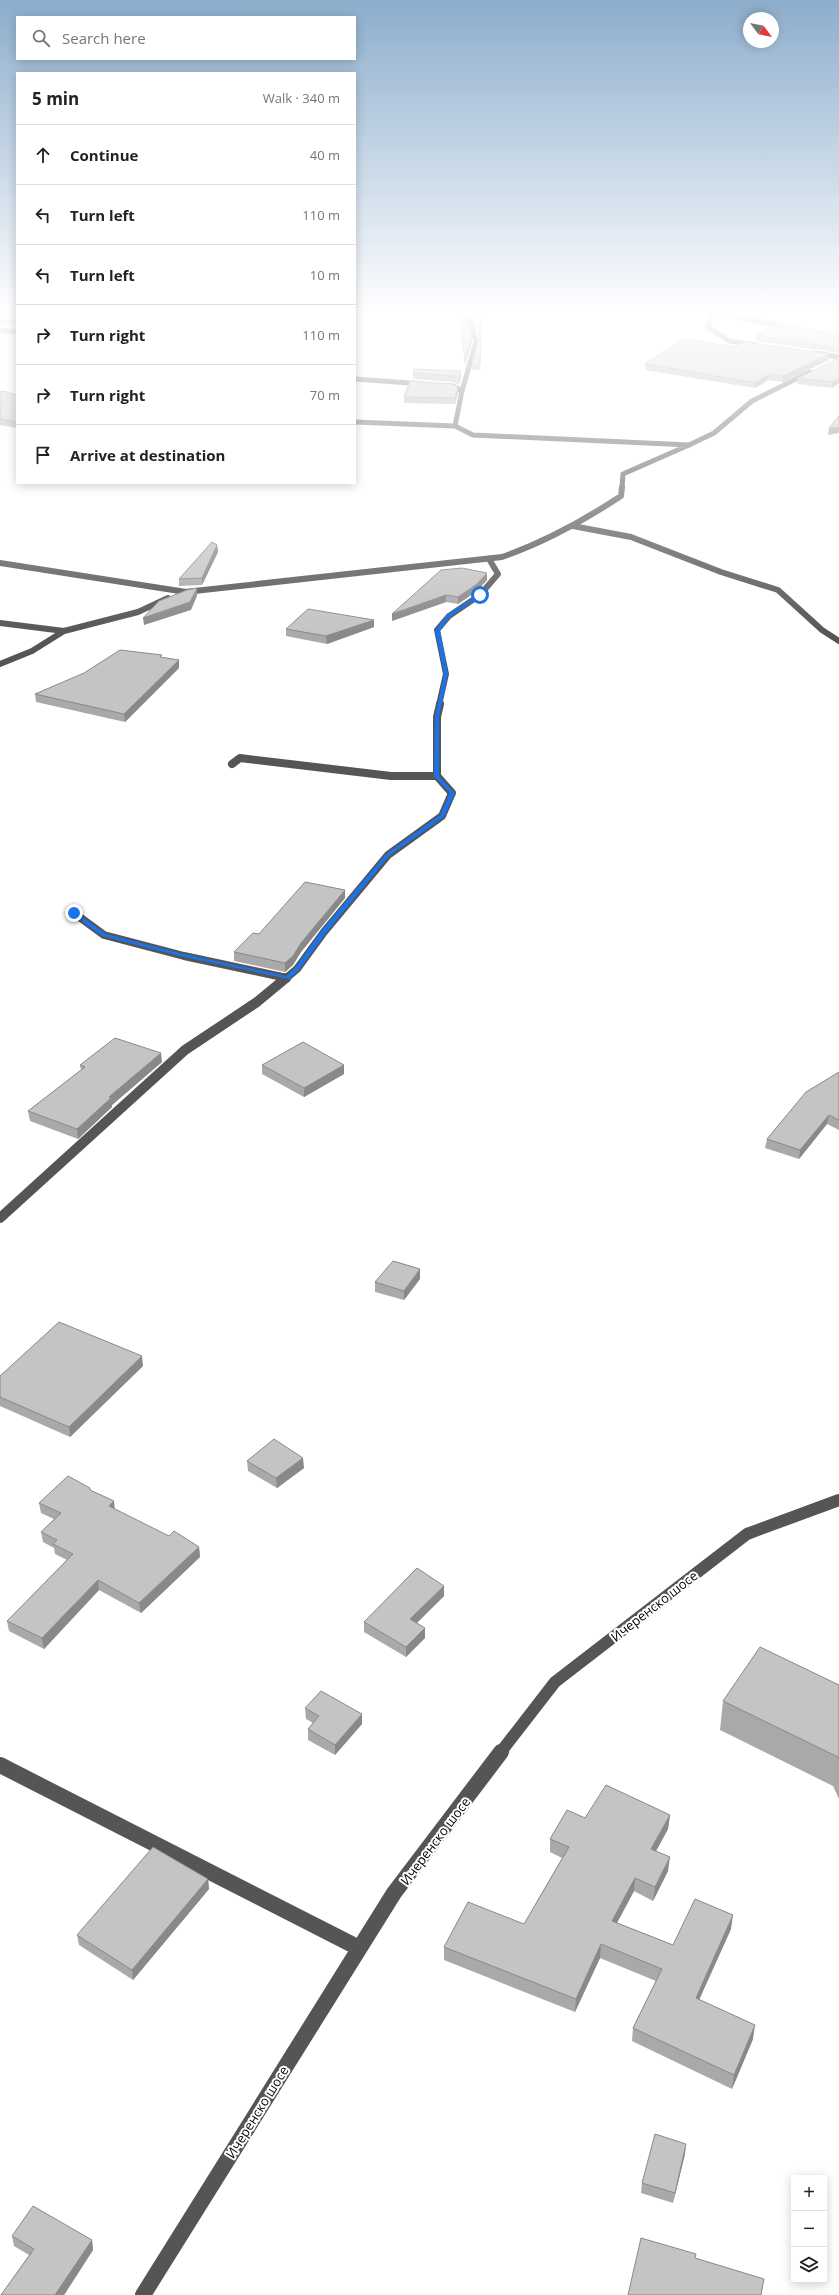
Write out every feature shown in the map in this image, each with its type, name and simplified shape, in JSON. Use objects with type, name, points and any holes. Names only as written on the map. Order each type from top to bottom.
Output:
[{"type":"street","points":[[455,426],[456,421]]},
{"type":"street","points":[[0,664],[32,651],[64,632],[138,612],[186,592],[502,557],[532,548],[573,526],[621,496],[623,474],[714,433],[729,421]]},
{"type":"street","points":[[356,422],[455,426],[473,435],[689,445]]},
{"type":"street","points":[[573,526],[631,537],[722,572],[778,590],[822,630],[839,641]]},
{"type":"street","points":[[0,1218],[185,1050],[257,1002],[297,969],[324,932],[388,855],[442,816],[452,793],[437,776],[437,717],[446,674],[437,630],[449,616],[480,595],[498,574],[489,558]]},
{"type":"street","points":[[0,563],[84,574],[186,592]]},
{"type":"street","points":[[0,624],[64,632]]},
{"type":"street","points":[[232,764],[240,758],[391,776],[437,776]]},
{"type":"street","points":[[74,913],[104,935],[184,956],[287,978]]},
{"type":"street","name":"Ичеренско шосе","points":[[144,2295],[394,1894],[555,1682],[747,1534],[839,1500]]},
{"type":"street","points":[[0,1765],[359,1948]]},
{"type":"building","points":[[835,421],[839,421],[839,427],[829,428]]},
{"type":"building","points":[[212,542],[217,545],[202,578],[179,579]]},
{"type":"building","points":[[462,568],[487,573],[477,584],[458,597],[446,595],[392,614],[441,570]]},
{"type":"building","points":[[197,588],[190,602],[143,618],[159,601],[187,590]]},
{"type":"building","points":[[308,609],[374,620],[326,636],[286,629]]},
{"type":"building","points":[[120,650],[162,655],[160,657],[179,660],[124,714],[35,694],[84,673]]},
{"type":"building","points":[[305,882],[345,890],[301,943],[293,956],[285,963],[234,952],[253,933],[259,934]]},
{"type":"building","points":[[115,1038],[161,1053],[109,1097],[111,1098],[77,1129],[28,1111],[85,1067],[80,1065]]},
{"type":"building","points":[[303,1042],[344,1065],[304,1088],[262,1065]]},
{"type":"building","points":[[839,1072],[839,1120],[829,1115],[800,1150],[767,1139],[806,1092]]},
{"type":"building","points":[[393,1261],[420,1269],[404,1291],[375,1282]]},
{"type":"building","points":[[59,1322],[142,1356],[69,1427],[0,1397],[0,1376]]},
{"type":"building","points":[[274,1439],[303,1458],[276,1478],[247,1461]]},
{"type":"building","points":[[68,1476],[90,1488],[90,1490],[114,1501],[109,1506],[169,1536],[174,1531],[199,1547],[139,1603],[98,1580],[42,1638],[7,1621],[73,1554],[53,1544],[57,1540],[41,1532],[61,1513],[39,1503]]},
{"type":"building","points":[[417,1568],[444,1586],[410,1619],[425,1628],[406,1647],[364,1622]]},
{"type":"building","points":[[760,1647],[839,1685],[839,1759],[838,1757],[723,1701]]},
{"type":"building","points":[[321,1691],[362,1714],[335,1745],[308,1729],[319,1716],[305,1708]]},
{"type":"building","points":[[606,1785],[670,1815],[651,1849],[670,1857],[655,1887],[635,1878],[612,1921],[673,1945],[695,1899],[733,1915],[696,1998],[755,2025],[734,2075],[633,2028],[662,1969],[601,1944],[576,1999],[444,1947],[468,1902],[524,1924],[569,1847],[550,1839],[567,1810],[585,1818]]},
{"type":"building","points":[[153,1847],[208,1879],[132,1970],[77,1935]]},
{"type":"building","points":[[655,2134],[686,2144],[675,2193],[642,2183]]},
{"type":"building","points":[[33,2206],[92,2240],[55,2295],[1,2295],[34,2249],[12,2236]]},
{"type":"building","points":[[641,2238],[696,2254],[695,2258],[764,2279],[761,2295],[628,2295]]},
{"type":"route","points":[[74,913],[104,935],[184,956],[287,978],[297,969],[324,932],[388,855],[442,816],[452,793],[437,776],[437,717],[440,696],[446,674],[437,630],[449,616],[480,595]]}]
